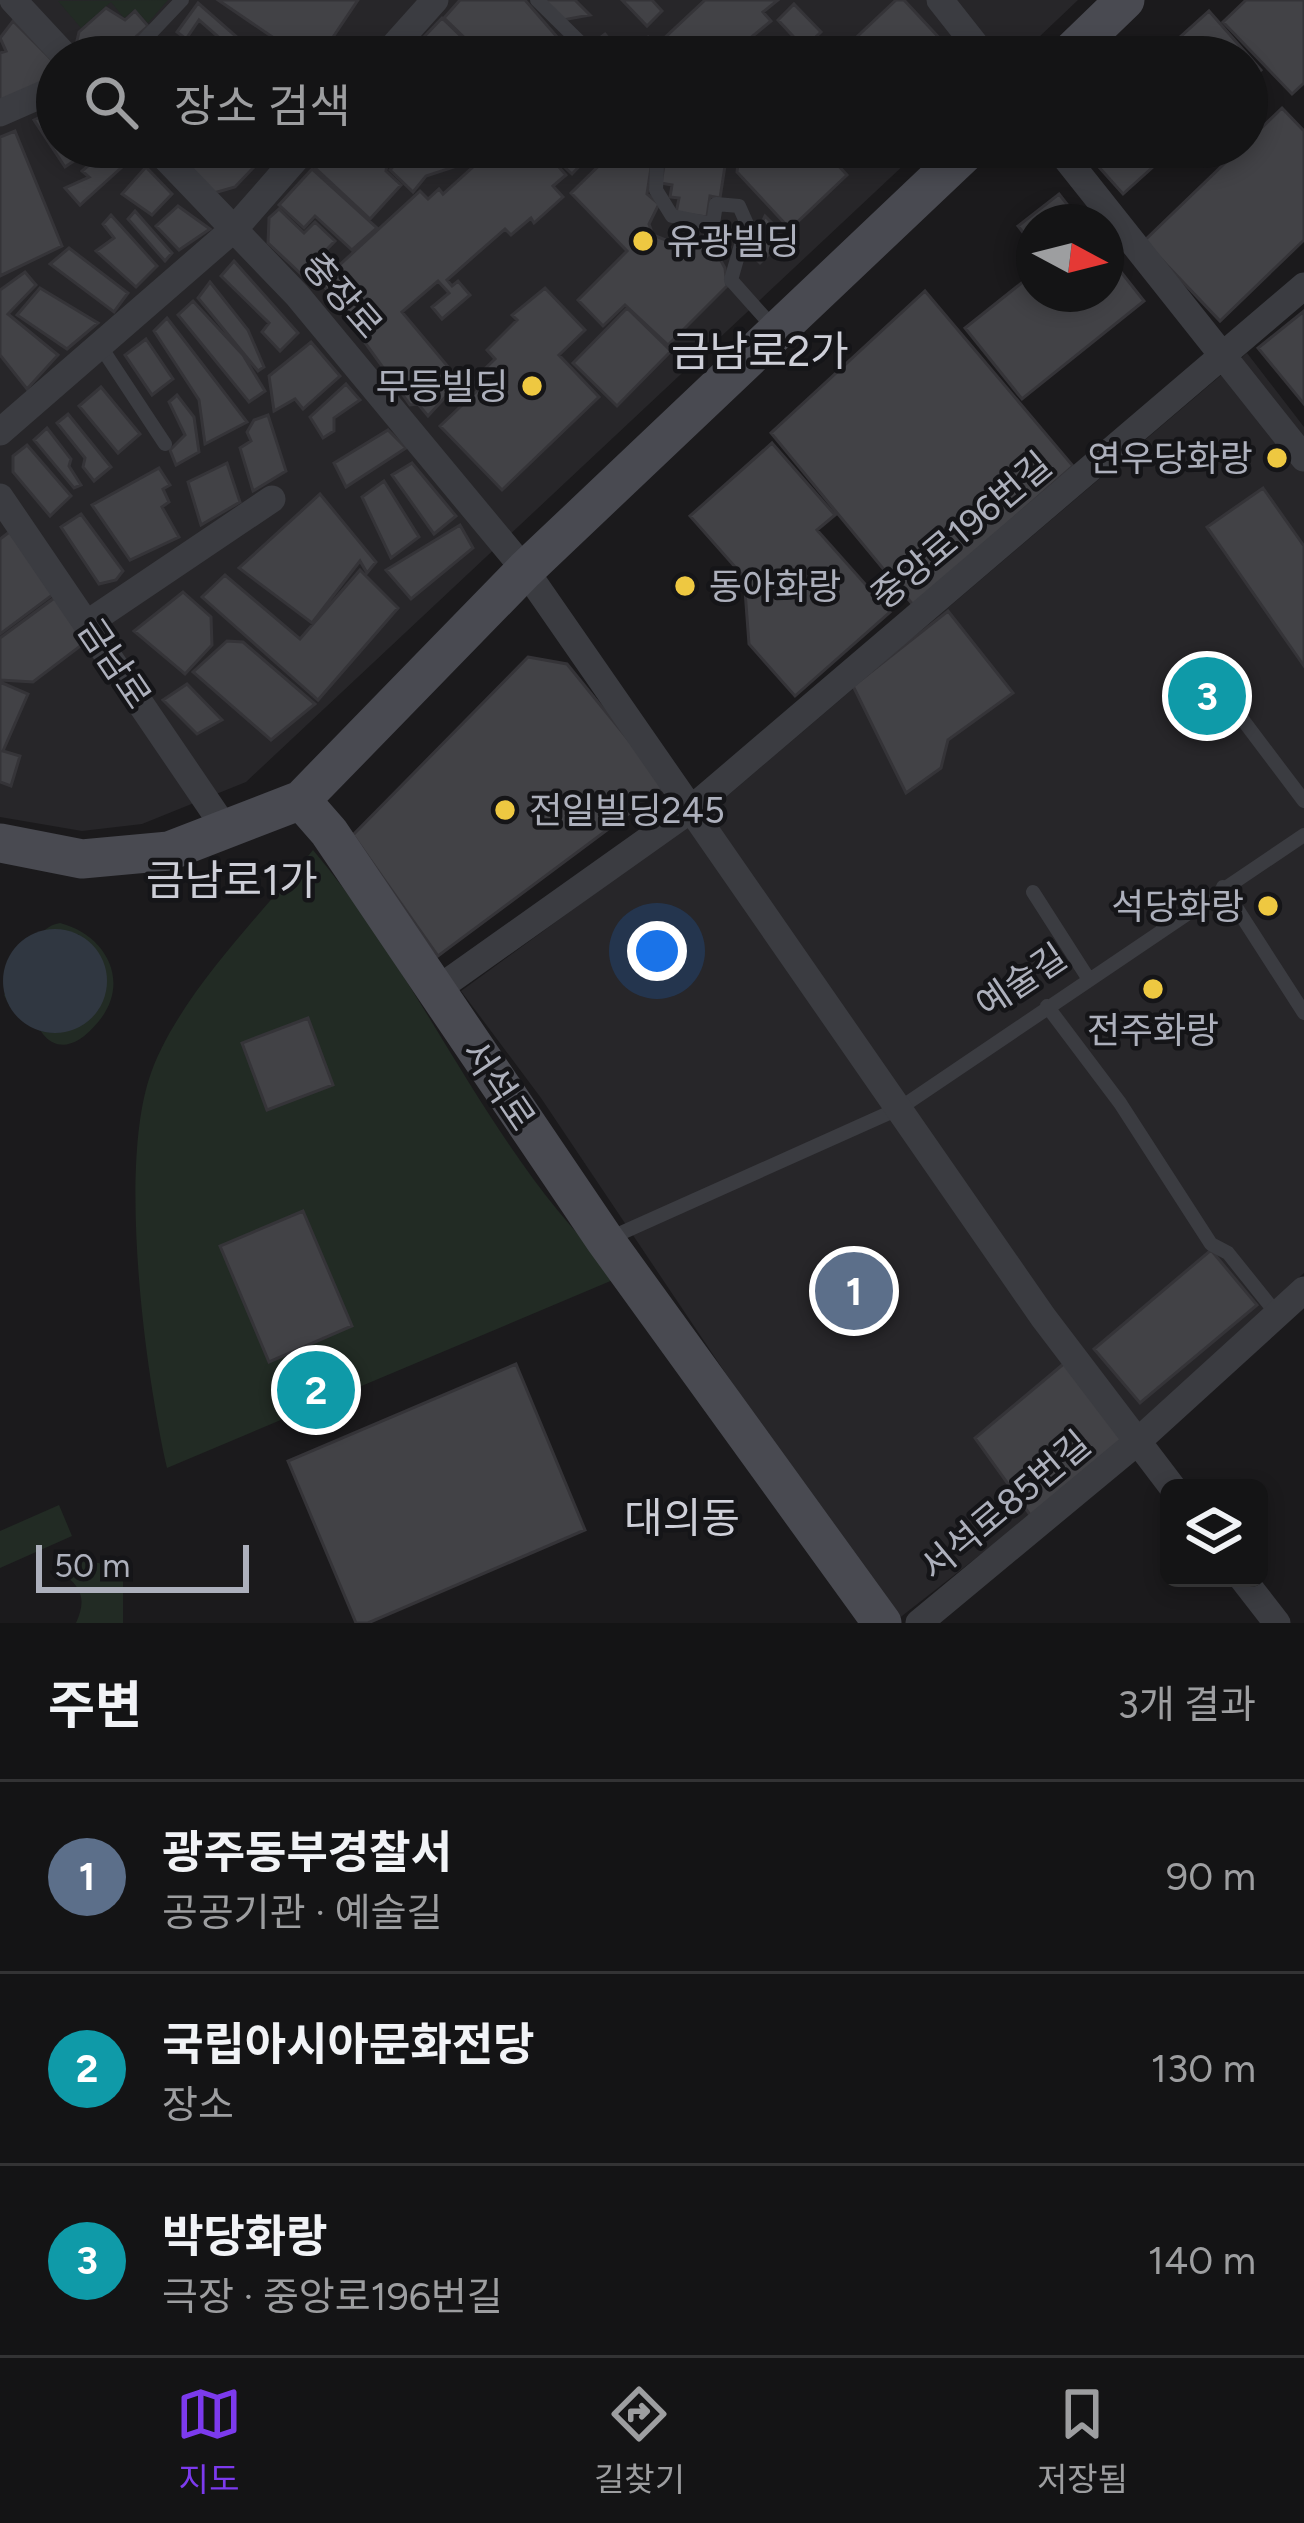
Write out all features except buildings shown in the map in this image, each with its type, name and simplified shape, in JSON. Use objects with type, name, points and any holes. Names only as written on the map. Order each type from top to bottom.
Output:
[{"type":"street","points":[[14,0],[47,36]]},
{"type":"street","points":[[403,36],[435,0]]},
{"type":"street","points":[[940,0],[968,36]]},
{"type":"street","points":[[1088,36],[1125,0]]},
{"type":"street","points":[[0,113],[36,97]]},
{"type":"street","name":"충장로","points":[[176,168],[236,227],[395,410],[525,570]]},
{"type":"street","points":[[0,432],[236,227],[287,168]]},
{"type":"street","points":[[0,843],[63,857],[115,858],[195,845],[301,800],[525,570],[949,168]]},
{"type":"street","points":[[1074,168],[1304,458]]},
{"type":"street","name":"중앙로196번길","points":[[435,991],[690,810],[1304,286]]},
{"type":"street","name":"금남로","points":[[0,497],[227,831]]},
{"type":"street","points":[[88,623],[272,499]]},
{"type":"street","points":[[525,570],[1043,1317],[1137,1442]]},
{"type":"street","name":"서석로","points":[[301,800],[605,1240],[882,1623]]},
{"type":"street","name":"서석로85번길","points":[[919,1623],[1137,1442],[1304,1290]]},
{"type":"street","name":"서석로85번길","points":[[1137,1442],[1166,1479]]},
{"type":"street","points":[[1249,1587],[1277,1623]]},
{"type":"lane","points":[[148,36],[182,0]]},
{"type":"lane","points":[[537,0],[574,36]]},
{"type":"lane","points":[[657,168],[656,190],[672,216],[713,224],[716,204],[739,206],[747,224],[731,280],[777,331]]},
{"type":"lane","points":[[99,344],[165,444]]},
{"type":"lane","points":[[1209,675],[1304,801]]},
{"type":"lane","name":"예술길","points":[[605,1240],[900,1108],[1304,835]]},
{"type":"lane","points":[[1222,887],[1304,1013]]},
{"type":"lane","points":[[1033,892],[1088,978]]},
{"type":"lane","points":[[1047,1006],[1120,1102],[1211,1244],[1228,1253],[1276,1313]]},
{"type":"shaded area","points":[[0,0],[1078,0],[1040,36],[36,36],[36,168],[901,168],[246,782],[142,824],[82,831],[0,817]]},
{"type":"shaded area","points":[[168,0],[148,23],[135,9],[124,18],[111,2],[81,28],[58,1]]},
{"type":"shaded area","points":[[1247,353],[1304,427],[1304,1273],[1128,1439],[893,1623],[541,1098],[461,991],[720,802]]},
{"type":"shaded area","points":[[313,850],[391,957],[534,1179],[620,1277],[167,1468],[138,1272],[136,1166],[149,1079],[161,1049],[198,989]]},
{"type":"shaded area","points":[[60,923],[76,929],[100,948],[113,975],[109,1005],[75,1042],[55,1043],[40,1030],[74,1028],[99,1009],[101,958],[78,934],[28,975],[31,954],[42,933]]},
{"type":"shaded area","points":[[55,929],[75,933],[92,944],[103,961],[107,981],[103,1001],[92,1018],[75,1029],[55,1033],[35,1029],[18,1018],[7,1001],[3,981],[7,961],[18,944],[35,933]]},
{"type":"shaded area","points":[[59,1505],[72,1536],[0,1568],[0,1531]]},
{"type":"shaded area","points":[[77,1561],[99,1563],[123,1580],[123,1623],[76,1623],[81,1597],[66,1576],[67,1567]]},
{"type":"place","name":"유광빌딩","points":[[643,241]]},
{"type":"place","name":"무등빌딩","points":[[532,386]]},
{"type":"place","name":"연우당화랑","points":[[1277,458]]},
{"type":"place","name":"동아화랑","points":[[685,586]]},
{"type":"place","name":"박당화랑","points":[[1207,696]]},
{"type":"place","name":"전일빌딩245","points":[[505,810]]},
{"type":"place","name":"석당화랑","points":[[1268,906]]},
{"type":"place","name":"전주화랑","points":[[1153,989]]},
{"type":"place","name":"광주동부경찰서","points":[[854,1291]]},
{"type":"place","name":"국립아시아문화전당","points":[[316,1390]]},
{"type":"district","name":"금남로2가","points":[[760,351]]},
{"type":"district","name":"금남로1가","points":[[232,880]]},
{"type":"district","name":"대의동","points":[[682,1518]]}]
